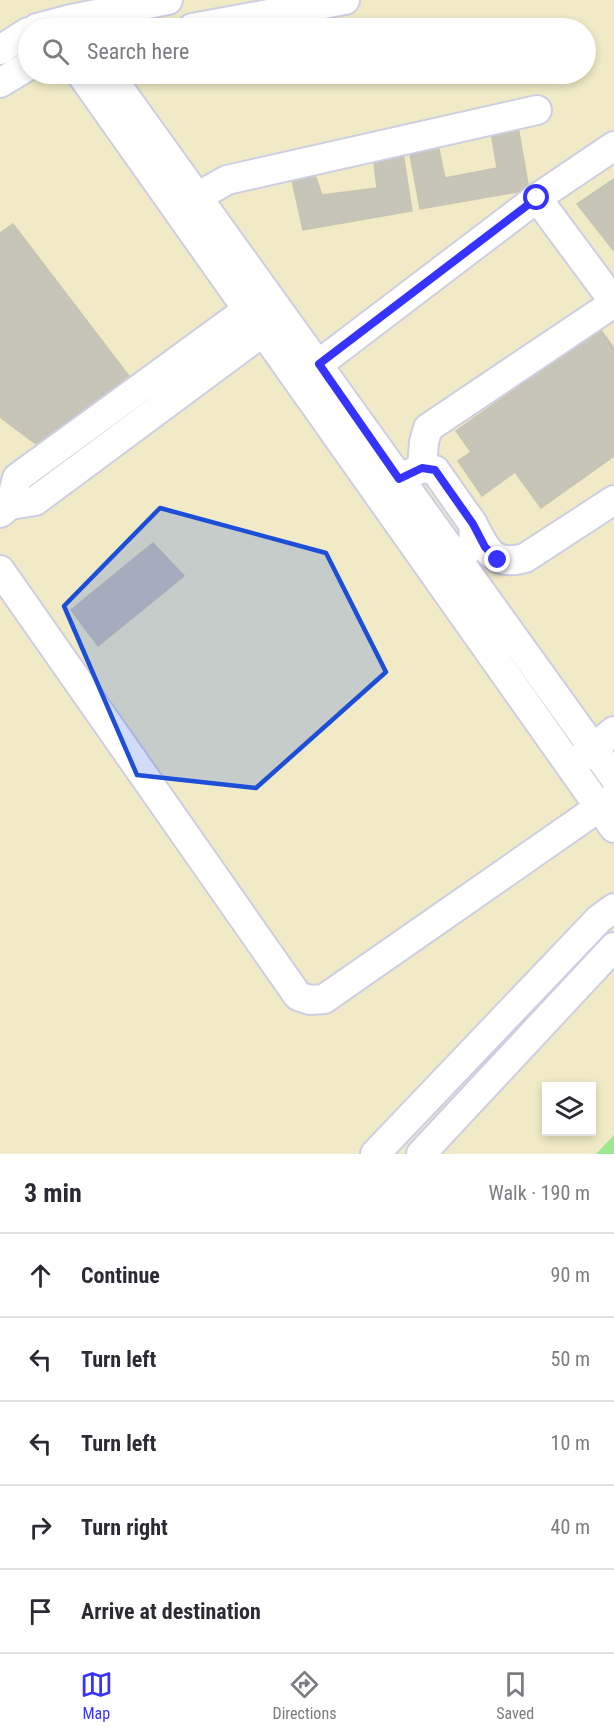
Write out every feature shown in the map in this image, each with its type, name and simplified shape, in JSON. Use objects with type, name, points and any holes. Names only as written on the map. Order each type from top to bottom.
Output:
[{"type":"street","points":[[91,18],[168,0]]},
{"type":"street","points":[[247,18],[345,0]]},
{"type":"street","points":[[0,50],[18,42]]},
{"type":"street","points":[[0,83],[18,72]]},
{"type":"street","points":[[0,570],[298,996],[310,1000],[324,999],[609,811],[571,768],[445,566],[400,481],[308,373],[266,313],[89,84]]},
{"type":"street","points":[[128,87],[197,196],[266,313]]},
{"type":"street","points":[[197,196],[227,180],[537,110]]},
{"type":"street","points":[[308,373],[537,198],[614,146]]},
{"type":"street","points":[[400,481],[424,442],[428,428],[614,302],[537,198]]},
{"type":"street","points":[[4,506],[35,501],[266,313]]},
{"type":"street","points":[[400,481],[435,470],[473,524],[485,547],[498,560],[512,562],[525,558],[614,500]]},
{"type":"street","points":[[445,566],[471,546],[474,537],[473,524]]},
{"type":"street","points":[[445,566],[604,740],[614,777]]},
{"type":"street","points":[[571,768],[604,740]]},
{"type":"street","points":[[375,1154],[599,919],[614,908]]},
{"type":"street","points":[[421,1154],[614,947]]},
{"type":"highlighted area","points":[[160,508],[326,553],[386,672],[256,788],[137,775],[64,606]]},
{"type":"shaded area","points":[[0,0],[614,0],[614,1135],[596,1154],[0,1154]]},
{"type":"green space","points":[[614,1135],[614,1154],[596,1154]]},
{"type":"building","points":[[518,127],[529,190],[420,209],[409,149],[438,145],[445,178],[497,168],[491,132]]},
{"type":"building","points":[[403,153],[412,211],[303,230],[291,176],[314,172],[322,195],[377,188],[373,155]]},
{"type":"building","points":[[614,179],[614,251],[577,204]]},
{"type":"building","points":[[13,224],[129,376],[36,444],[0,417],[0,233]]},
{"type":"building","points":[[600,329],[614,348],[614,456],[541,508],[515,472],[482,496],[458,461],[471,452],[456,431]]},
{"type":"building","points":[[153,543],[184,576],[98,646],[71,610]]},
{"type":"route","points":[[498,560],[485,547],[473,524],[435,470],[422,468],[399,479],[319,364],[537,198]]}]
